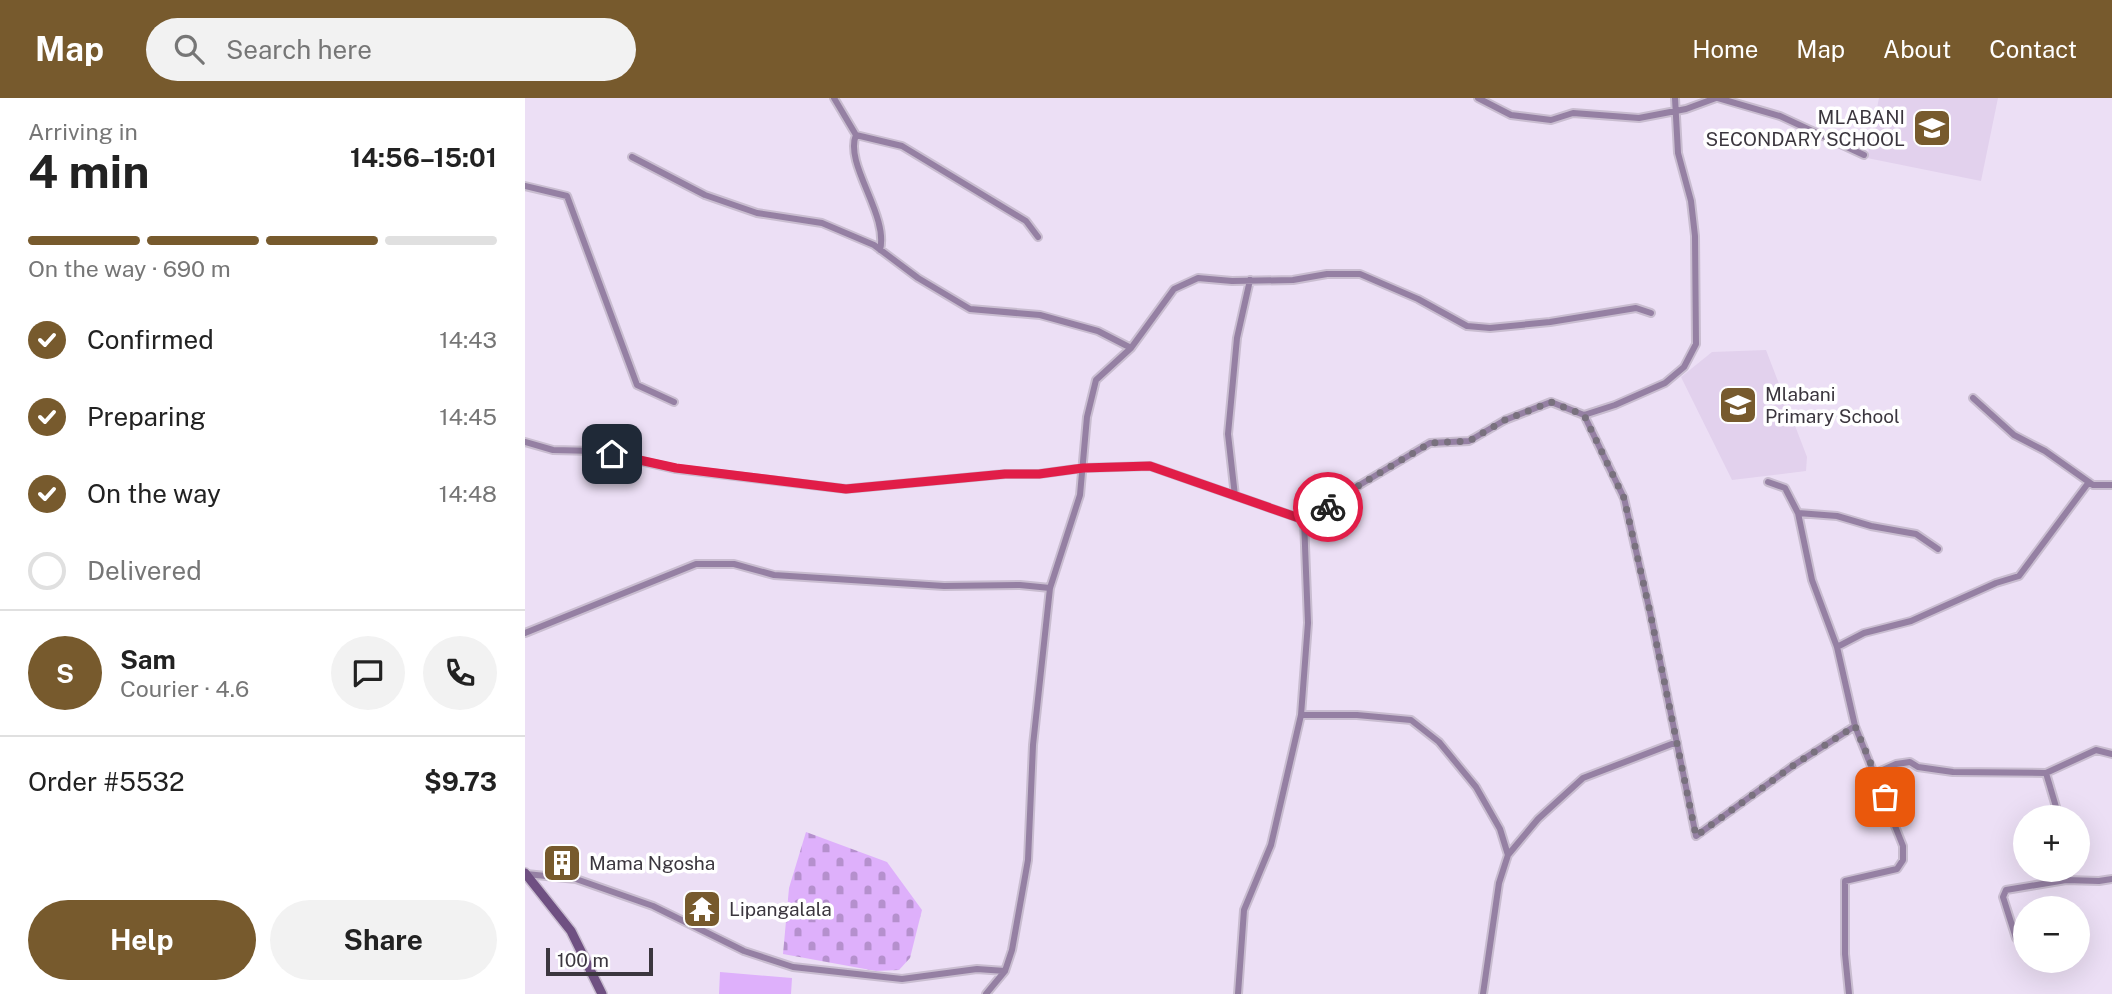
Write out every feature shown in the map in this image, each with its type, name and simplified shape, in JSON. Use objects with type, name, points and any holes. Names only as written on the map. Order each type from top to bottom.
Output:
[{"type":"main road","points":[[526,873],[571,931],[602,994]]},
{"type":"street","points":[[834,98],[856,135],[853,153],[872,201],[883,242],[880,250]]},
{"type":"street","points":[[1478,98],[1511,115],[1551,120],[1573,113],[1639,118],[1675,112],[1717,98],[1780,116],[1864,155]]},
{"type":"street","points":[[525,442],[553,450],[596,451],[688,470],[846,489],[1083,468],[1150,466],[1316,524],[1331,502],[1430,443],[1469,441],[1505,420],[1551,402],[1584,415],[1665,383],[1685,368],[1696,344],[1695,236],[1691,201],[1678,153],[1675,98]]},
{"type":"street","points":[[856,135],[902,146],[1026,221],[1038,237]]},
{"type":"street","points":[[632,157],[705,195],[757,213],[822,223],[874,245],[918,278],[970,309],[1040,315],[1098,331],[1131,348]]},
{"type":"street","points":[[525,186],[567,196],[637,385],[674,402]]},
{"type":"street","points":[[986,994],[1005,971],[1012,950],[1028,860],[1033,745],[1050,589],[1080,495],[1087,417],[1096,380],[1131,348],[1174,289],[1198,278],[1293,279],[1327,274],[1360,274],[1418,299],[1467,326],[1490,328],[1550,322],[1636,308],[1651,313]]},
{"type":"street","points":[[1235,496],[1228,434],[1237,338],[1250,280]]},
{"type":"street","points":[[1973,398],[2014,435],[2045,451],[2093,485],[2112,485]]},
{"type":"street","points":[[1584,415],[1624,498],[1696,836],[1794,765],[1855,726]]},
{"type":"street","points":[[1768,482],[1785,488],[1798,513],[1812,580],[1837,647],[1855,726],[1903,846],[1903,860],[1897,869],[1845,881],[1845,954],[1849,994]]},
{"type":"street","points":[[1837,647],[1864,633],[1910,621],[1996,583],[2019,576],[2089,482]]},
{"type":"street","points":[[1798,513],[1837,516],[1871,526],[1916,534],[1938,549]]},
{"type":"street","points":[[1237,994],[1244,910],[1271,845],[1301,715],[1308,623],[1304,520]]},
{"type":"street","points":[[525,633],[696,564],[734,564],[774,575],[944,586],[1020,585],[1050,589]]},
{"type":"street","points":[[1301,715],[1357,715],[1411,720],[1439,741],[1476,786],[1500,829],[1508,855]]},
{"type":"street","points":[[1483,994],[1499,883],[1508,855],[1538,818],[1583,778],[1677,741]]},
{"type":"street","points":[[1875,773],[1896,764],[1910,762],[1917,767],[1953,772],[2046,773],[2096,750],[2112,754]]},
{"type":"street","points":[[2046,773],[2055,805]]},
{"type":"street","points":[[526,873],[576,879],[653,906],[744,951],[793,967],[902,979],[977,969],[1005,971]]},
{"type":"street","points":[[2090,881],[2112,879]]},
{"type":"street","points":[[2013,929],[2003,897],[2006,890],[2054,882]]},
{"type":"shaded area","name":"MLABANI SECONDARY SCHOOL","points":[[1879,98],[1998,98],[1981,181],[1867,158]]},
{"type":"shaded area","points":[[1766,350],[1807,457],[1806,471],[1732,480],[1681,377],[1712,352]]},
{"type":"green space","name":"Lipangalala","points":[[806,832],[887,862],[922,910],[910,958],[899,970],[876,971],[783,954],[789,888]]},
{"type":"green space","points":[[720,972],[792,978],[791,994],[719,994]]},
{"type":"way so far","points":[[1328,507],[1331,502],[1430,443],[1469,441],[1505,420],[1551,402],[1584,415],[1624,498],[1696,836],[1794,765],[1855,726],[1885,797]]},
{"type":"place","name":"MLABANI SECONDARY SCHOOL","points":[[1932,128]]},
{"type":"place","name":"Mlabani Primary School","points":[[1738,405]]},
{"type":"place","name":"Mama Ngosha","points":[[562,863]]},
{"type":"place","name":"Lipangalala","points":[[702,909]]},
{"type":"route","points":[[612,454],[676,468],[846,489],[1083,468],[1150,466],[1316,524],[1328,507]]}]
